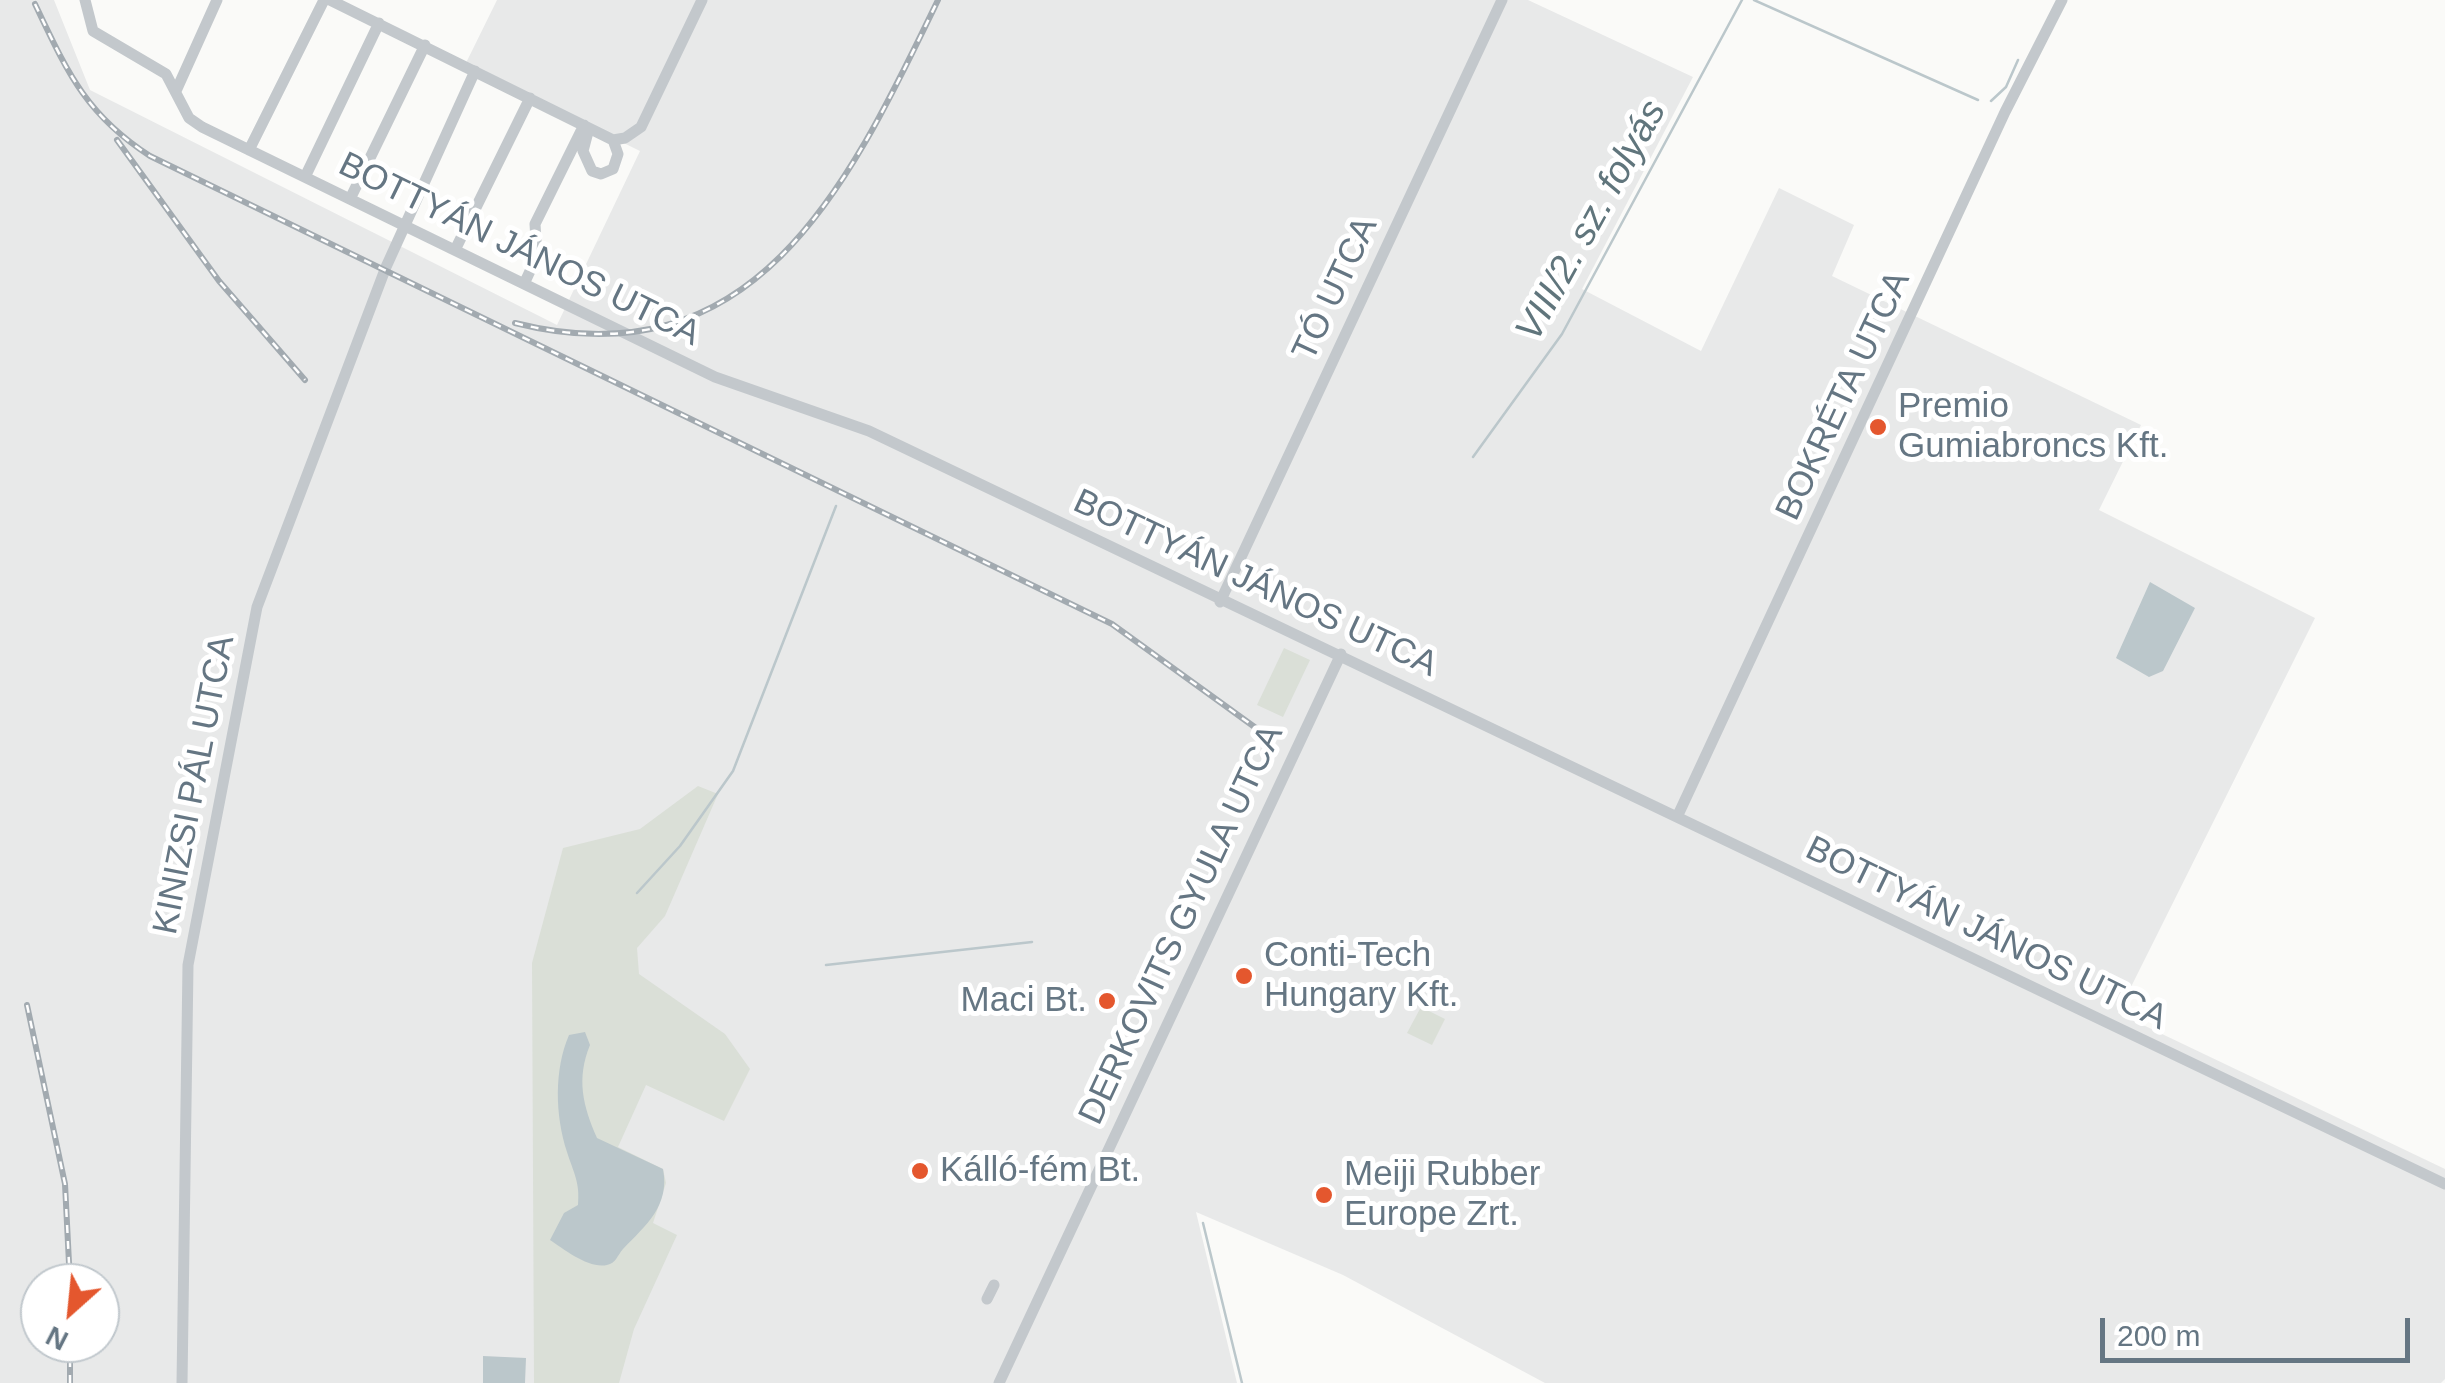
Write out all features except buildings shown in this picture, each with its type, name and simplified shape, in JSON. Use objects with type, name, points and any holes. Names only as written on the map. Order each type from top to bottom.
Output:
[{"type":"street","name":"BOTTYÁN JÁNOS UTCA","points":[[84,0],[93,31],[166,74],[189,118],[249,150],[715,377],[869,431],[2445,1184]]},
{"type":"street","points":[[176,91],[218,0]]},
{"type":"street","points":[[249,150],[327,0],[613,140],[625,138],[641,127],[702,0]]},
{"type":"street","name":"TÓ UTCA","points":[[1220,602],[1502,0]]},
{"type":"street","name":"BOKRÉTA UTCA","points":[[1678,816],[2005,112],[2062,0]]},
{"type":"street","points":[[304,177],[379,24]]},
{"type":"street","points":[[350,199],[425,46]]},
{"type":"street","name":"KINIZSI PÁL UTCA","points":[[182,1383],[188,965],[245,662],[258,607],[405,224],[475,71]]},
{"type":"street","points":[[455,250],[530,98]]},
{"type":"street","points":[[586,127],[583,152],[592,170],[601,174],[613,169],[618,154],[613,140]]},
{"type":"street","points":[[524,284],[536,256],[535,224],[586,127]]},
{"type":"street","name":"DERKOVITS GYULA UTCA","points":[[999,1383],[1341,654]]},
{"type":"street","points":[[986,1299],[994,1285]]},
{"type":"shaded area","points":[[0,0],[54,0],[90,90],[557,325],[640,151],[465,65],[497,0],[1528,0],[1693,77],[1582,289],[1701,351],[1779,188],[1854,225],[1832,276],[2141,425],[2099,510],[2315,618],[2118,1013],[2445,1169],[2445,1379],[2441,1383],[1545,1383],[1343,1275],[1196,1212],[1237,1383],[0,1383]]},
{"type":"shaded area","points":[[2150,582],[2195,608],[2163,671],[2149,677],[2116,658]]},
{"type":"shaded area","points":[[1284,648],[1310,660],[1283,717],[1257,705]]},
{"type":"shaded area","points":[[698,786],[718,794],[665,916],[637,948],[639,974],[725,1034],[750,1069],[724,1121],[646,1085],[618,1147],[663,1169],[666,1183],[653,1223],[677,1235],[634,1329],[619,1383],[534,1383],[532,963],[563,848],[640,829]]},
{"type":"shaded area","points":[[1421,1007],[1445,1019],[1432,1045],[1407,1033]]},
{"type":"shaded area","points":[[585,1032],[590,1045],[583,1069],[583,1092],[597,1138],[663,1169],[663,1194],[654,1214],[607,1265],[585,1261],[550,1240],[564,1213],[578,1205],[577,1184],[560,1123],[558,1093],[569,1035]]},
{"type":"shaded area","points":[[483,1356],[526,1358],[525,1383],[483,1383]]},
{"type":"waterway","name":"VIII/2. sz. folyás","points":[[1473,457],[1562,334],[1742,0]]},
{"type":"waterway","name":"VIII/2. sz. folyás","points":[[1754,0],[1978,100]]},
{"type":"waterway","points":[[1991,101],[2006,87],[2018,60]]},
{"type":"waterway","points":[[637,893],[680,846],[733,771],[836,506]]},
{"type":"waterway","points":[[826,965],[1032,942]]},
{"type":"waterway","name":"VIII/2. sz. folyás","points":[[1203,1223],[1242,1383]]},
{"type":"railway","points":[[515,323],[599,334],[671,324],[732,296],[784,253],[829,198],[869,136],[938,0]]},
{"type":"railway","points":[[35,4],[68,70],[93,107],[150,156],[1112,624],[1267,736]]},
{"type":"railway","points":[[117,140],[219,281],[305,380]]},
{"type":"railway","points":[[27,1005],[65,1184],[69,1263]]},
{"type":"railway","points":[[70,1363],[70,1383]]},
{"type":"place","name":"Premio Gumiabroncs Kft.","points":[[1878,427]]},
{"type":"place","name":"Conti-Tech Hungary Kft.","points":[[1244,976]]},
{"type":"place","name":"Maci Bt.","points":[[1107,1001]]},
{"type":"place","name":"Kálló-fém Bt.","points":[[920,1171]]},
{"type":"place","name":"Meiji Rubber Europe Zrt.","points":[[1324,1195]]}]
